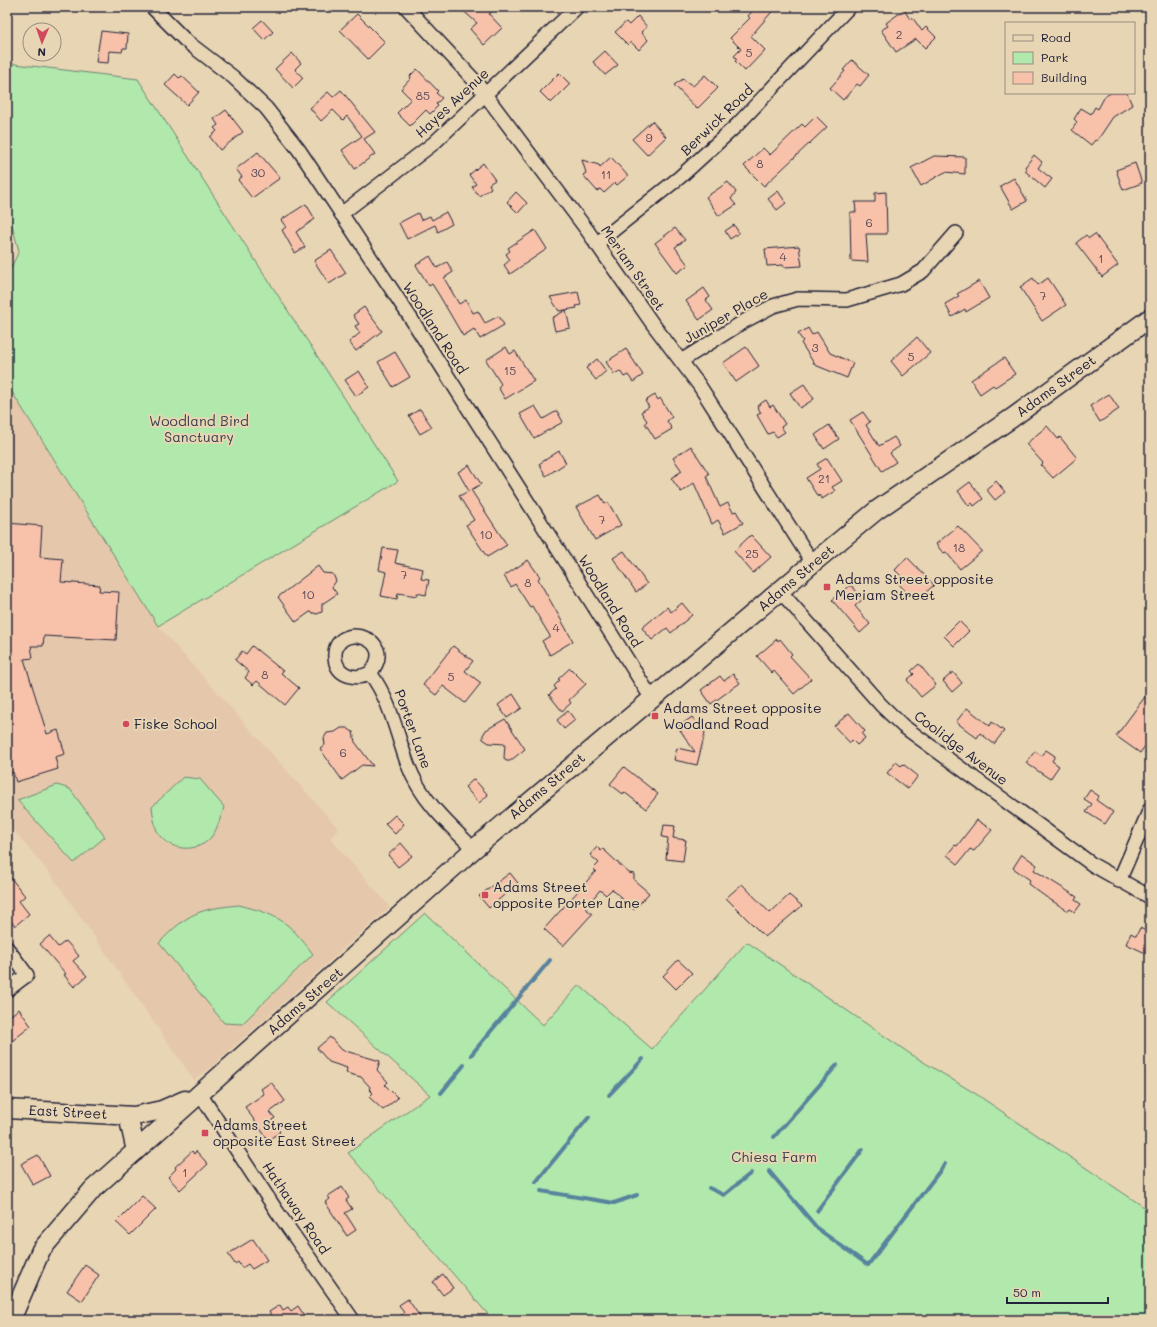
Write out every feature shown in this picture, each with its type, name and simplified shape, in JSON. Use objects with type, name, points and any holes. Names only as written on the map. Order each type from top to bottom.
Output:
[{"type":"main road","name":"Adams Street","points":[[11,1320],[33,1266],[45,1244],[93,1189],[474,849],[877,510],[1012,418],[1150,318]]},
{"type":"main road","name":"East Street","points":[[7,1109],[128,1116],[162,1110],[200,1094]]},
{"type":"main road","points":[[128,1116],[136,1151]]},
{"type":"street","name":"Woodland Road","points":[[152,7],[186,41],[238,81],[266,108],[304,158],[517,485],[652,699]]},
{"type":"street","name":"Meriam Street","points":[[406,7],[475,81],[699,384],[807,554],[814,562]]},
{"type":"street","name":"Hayes Avenue","points":[[341,214],[434,143],[577,7]]},
{"type":"street","name":"Berwick Road","points":[[596,244],[680,177],[737,125],[849,7]]},
{"type":"street","name":"Juniper Place","points":[[681,360],[773,306],[798,299],[847,300],[901,284],[924,271],[956,233]]},
{"type":"street","name":"Coolidge Avenue","points":[[780,591],[881,705],[903,726],[1093,866],[1150,897]]},
{"type":"street","name":"Porter Lane","points":[[370,673],[385,696],[414,777],[437,814],[474,849]]},
{"type":"street","points":[[1119,881],[1150,809]]},
{"type":"street","points":[[7,948],[27,975],[7,990]]},
{"type":"street","name":"Hathaway Road","points":[[200,1094],[278,1213],[353,1320]]},
{"type":"shaded area","name":"Fiske School","points":[[7,384],[158,626],[339,829],[330,838],[390,907],[218,1061],[194,1080],[54,879],[7,822]]},
{"type":"green space","name":"Woodland Bird Sanctuary","points":[[7,63],[138,79],[398,481],[158,626],[7,384],[7,276],[19,251],[7,207]]},
{"type":"green space","points":[[183,777],[200,779],[224,807],[218,826],[212,836],[206,842],[192,848],[175,847],[162,838],[156,828],[152,807]]},
{"type":"green space","points":[[57,785],[70,789],[105,837],[74,863],[17,800]]},
{"type":"green space","points":[[239,905],[264,912],[282,921],[297,934],[313,954],[242,1024],[224,1023],[159,943],[178,925],[194,914],[213,908]]},
{"type":"green space","name":"Chiesa Farm","points":[[425,913],[543,1025],[579,985],[652,1049],[747,942],[912,1055],[976,1094],[1150,1211],[1150,1320],[493,1320],[348,1153],[430,1095],[327,1002]]},
{"type":"building","points":[[459,7],[496,7],[489,14],[502,28],[484,45],[470,29],[477,23]]},
{"type":"building","points":[[756,7],[776,7],[751,36],[765,50],[745,71],[735,61],[737,59],[734,56],[741,49],[730,38],[750,18],[748,16]]},
{"type":"building","points":[[904,10],[910,19],[912,17],[922,31],[926,27],[936,37],[925,48],[916,39],[896,52],[881,30],[888,26],[886,23]]},
{"type":"building","points":[[357,14],[385,42],[368,59],[340,30]]},
{"type":"building","points":[[638,16],[647,27],[641,32],[648,40],[639,50],[631,42],[628,45],[615,32],[626,22],[629,25]]},
{"type":"building","points":[[262,20],[273,32],[264,40],[253,28]]},
{"type":"building","points":[[101,31],[128,34],[127,48],[123,48],[122,52],[109,51],[108,63],[96,62]]},
{"type":"building","points":[[605,51],[618,65],[605,75],[593,62]]},
{"type":"building","points":[[292,53],[301,63],[295,69],[303,78],[293,88],[275,69]]},
{"type":"building","points":[[852,60],[869,75],[860,86],[857,84],[843,100],[830,88],[845,71],[843,70]]},
{"type":"building","points":[[417,69],[438,91],[436,93],[442,98],[436,104],[438,106],[430,114],[426,110],[410,126],[397,113],[411,99],[401,89]]},
{"type":"building","points":[[559,73],[570,84],[551,103],[540,92]]},
{"type":"building","points":[[175,74],[179,78],[182,76],[199,92],[187,105],[165,85]]},
{"type":"building","points":[[705,75],[718,88],[697,109],[674,85],[683,79],[693,86]]},
{"type":"building","points":[[341,90],[375,132],[364,139],[375,154],[355,169],[342,150],[362,136],[347,116],[343,120],[333,110],[321,121],[310,108],[328,92],[333,97]]},
{"type":"building","points":[[1109,94],[1127,94],[1132,105],[1113,117],[1097,141],[1095,140],[1091,145],[1072,130],[1077,122],[1074,119],[1081,108],[1091,114],[1095,107],[1098,109],[1105,96]]},
{"type":"building","points":[[226,110],[243,132],[220,150],[210,137],[217,131],[214,128],[218,125],[214,119]]},
{"type":"building","points":[[816,116],[827,127],[764,186],[744,166],[763,148],[770,155],[802,124],[805,127]]},
{"type":"building","points":[[652,121],[666,137],[647,155],[632,139]]},
{"type":"building","points":[[258,152],[280,178],[252,198],[238,180],[242,177],[236,169]]},
{"type":"building","points":[[1034,155],[1042,162],[1038,168],[1052,179],[1045,188],[1025,171],[1027,170],[1025,167]]},
{"type":"building","points":[[934,156],[965,157],[965,174],[945,172],[921,186],[911,168]]},
{"type":"building","points":[[611,157],[628,176],[617,185],[615,183],[604,193],[600,189],[597,191],[583,175],[586,173],[582,160],[599,165],[600,167]]},
{"type":"building","points":[[483,163],[495,180],[489,184],[491,188],[479,196],[472,187],[476,184],[469,175]]},
{"type":"building","points":[[1135,163],[1142,183],[1123,190],[1116,170]]},
{"type":"building","points":[[1014,178],[1027,201],[1013,209],[1000,186]]},
{"type":"building","points":[[728,182],[736,192],[731,199],[736,205],[719,216],[706,197]]},
{"type":"building","points":[[778,191],[786,203],[777,210],[768,199]]},
{"type":"building","points":[[516,192],[527,203],[518,213],[507,202]]},
{"type":"building","points":[[886,192],[887,234],[866,234],[868,262],[851,261],[850,212],[856,212],[855,202],[875,202],[875,193]]},
{"type":"building","points":[[306,204],[315,219],[296,232],[305,247],[295,253],[282,230],[286,227],[281,220]]},
{"type":"building","points":[[446,212],[452,224],[438,232],[435,225],[407,239],[399,223],[418,213],[421,220],[430,216],[432,220]]},
{"type":"building","points":[[734,225],[739,233],[730,239],[725,231]]},
{"type":"building","points":[[675,228],[685,240],[675,247],[688,265],[677,273],[655,243]]},
{"type":"building","points":[[535,230],[547,249],[510,274],[504,265],[510,260],[506,254],[510,251],[508,248]]},
{"type":"building","points":[[1095,234],[1118,265],[1102,277],[1076,243],[1086,235],[1089,238]]},
{"type":"building","points":[[799,246],[802,266],[767,266],[765,249]]},
{"type":"building","points":[[331,250],[346,273],[329,284],[314,261]]},
{"type":"building","points":[[430,256],[437,268],[447,262],[453,272],[444,278],[459,304],[466,300],[473,313],[478,311],[485,323],[499,316],[504,325],[480,339],[474,329],[463,336],[432,284],[429,286],[416,265]]},
{"type":"building","points":[[1033,278],[1038,285],[1048,278],[1066,305],[1042,321],[1020,287]]},
{"type":"building","points":[[979,281],[989,298],[966,312],[965,309],[952,317],[945,304],[959,296],[957,294]]},
{"type":"building","points":[[704,288],[710,297],[706,300],[713,310],[699,320],[686,301]]},
{"type":"building","points":[[578,292],[581,305],[576,306],[577,308],[559,311],[550,297]]},
{"type":"building","points":[[364,307],[382,331],[356,351],[349,342],[360,333],[355,326],[359,324],[353,315]]},
{"type":"building","points":[[566,310],[570,328],[555,331],[552,318]]},
{"type":"building","points":[[808,328],[812,335],[817,332],[830,353],[853,363],[847,378],[815,365],[801,343],[803,341],[798,334]]},
{"type":"building","points":[[917,337],[930,353],[903,376],[891,361]]},
{"type":"building","points":[[506,347],[510,354],[515,351],[534,381],[505,399],[498,387],[501,384],[486,360]]},
{"type":"building","points":[[746,347],[759,366],[736,382],[723,363]]},
{"type":"building","points":[[626,349],[643,375],[633,382],[628,375],[624,377],[620,371],[614,374],[606,362]]},
{"type":"building","points":[[395,352],[410,377],[393,387],[378,362]]},
{"type":"building","points":[[1004,358],[1015,374],[995,387],[993,385],[980,394],[971,380]]},
{"type":"building","points":[[597,359],[606,371],[596,380],[586,368]]},
{"type":"building","points":[[359,371],[369,387],[356,396],[345,380]]},
{"type":"building","points":[[804,384],[814,399],[800,408],[790,393]]},
{"type":"building","points":[[1109,394],[1119,409],[1100,422],[1090,406]]},
{"type":"building","points":[[655,395],[658,400],[660,398],[672,417],[667,421],[672,429],[655,439],[645,423],[647,421],[641,412],[649,407],[645,401]]},
{"type":"building","points":[[766,400],[770,407],[773,405],[785,424],[781,427],[785,432],[777,437],[773,432],[768,434],[757,415],[761,413],[757,406]]},
{"type":"building","points":[[535,406],[543,419],[557,411],[563,422],[534,438],[520,414]]},
{"type":"building","points":[[420,409],[432,427],[420,434],[409,416]]},
{"type":"building","points":[[863,412],[870,422],[866,425],[879,446],[894,437],[900,446],[890,453],[896,462],[882,471],[850,420]]},
{"type":"building","points":[[829,425],[839,439],[824,449],[815,435]]},
{"type":"building","points":[[1047,426],[1058,439],[1060,437],[1077,458],[1053,478],[1041,465],[1043,463],[1026,444]]},
{"type":"building","points":[[691,446],[709,474],[706,476],[720,507],[728,503],[733,512],[736,511],[743,523],[725,533],[718,520],[712,524],[694,483],[681,492],[671,478],[682,471],[673,458]]},
{"type":"building","points":[[559,451],[566,463],[546,476],[539,464]]},
{"type":"building","points":[[827,458],[842,481],[832,487],[835,491],[822,499],[819,495],[818,497],[806,478],[820,469],[817,464]]},
{"type":"building","points":[[469,465],[481,484],[471,490],[507,545],[487,557],[466,525],[474,520],[459,496],[469,491],[458,472]]},
{"type":"building","points":[[996,481],[1005,492],[995,500],[986,489]]},
{"type":"building","points":[[970,482],[983,499],[974,506],[972,503],[969,506],[958,491]]},
{"type":"building","points":[[600,495],[605,504],[608,502],[621,525],[595,540],[576,507]]},
{"type":"building","points":[[7,523],[42,526],[40,557],[63,559],[61,582],[100,585],[99,591],[119,592],[116,640],[44,636],[43,646],[31,646],[33,658],[24,659],[47,734],[58,730],[65,754],[55,757],[58,769],[16,782],[13,772],[7,773]]},
{"type":"building","points":[[958,526],[982,551],[960,569],[946,552],[943,553],[936,544]]},
{"type":"building","points":[[751,535],[771,557],[753,573],[734,551]]},
{"type":"building","points":[[383,548],[398,550],[395,563],[423,569],[421,579],[429,580],[426,595],[417,593],[417,596],[398,593],[397,599],[381,596],[386,572],[379,570]]},
{"type":"building","points":[[624,551],[647,584],[636,592],[613,558]]},
{"type":"building","points":[[907,557],[934,585],[920,598],[914,592],[910,596],[898,583],[903,578],[895,570]]},
{"type":"building","points":[[528,560],[540,577],[538,579],[573,641],[550,655],[542,641],[550,636],[532,606],[530,607],[515,584],[511,587],[504,576]]},
{"type":"building","points":[[318,566],[323,573],[333,574],[336,581],[332,587],[337,594],[322,604],[322,612],[317,614],[310,612],[296,622],[278,597]]},
{"type":"building","points":[[851,585],[863,599],[855,606],[870,624],[860,633],[832,600]]},
{"type":"building","points":[[682,603],[692,615],[671,633],[667,628],[652,640],[642,628],[667,607],[671,612]]},
{"type":"building","points":[[959,621],[969,631],[954,646],[944,636]]},
{"type":"building","points":[[777,639],[778,641],[780,639],[792,654],[790,656],[811,679],[794,694],[774,671],[772,673],[757,656]]},
{"type":"building","points":[[252,646],[283,671],[281,673],[299,688],[285,705],[257,681],[253,685],[245,678],[249,672],[235,660],[242,651],[246,654]]},
{"type":"building","points":[[453,646],[473,661],[465,671],[481,683],[465,703],[443,686],[436,695],[423,685]]},
{"type":"building","points":[[919,664],[936,685],[921,697],[907,680],[914,674],[911,671]]},
{"type":"building","points":[[570,668],[586,684],[569,700],[571,703],[562,711],[549,695],[556,689],[554,686],[560,680],[558,679]]},
{"type":"building","points":[[953,672],[962,683],[952,692],[943,681]]},
{"type":"building","points":[[733,674],[740,683],[711,704],[701,690],[720,676],[724,681]]},
{"type":"building","points":[[1150,690],[1150,739],[1140,753],[1116,736]]},
{"type":"building","points":[[513,694],[522,708],[507,718],[498,705]]},
{"type":"building","points":[[967,708],[990,726],[992,722],[1004,731],[994,744],[980,733],[977,738],[956,722]]},
{"type":"building","points":[[568,711],[575,720],[564,729],[557,720]]},
{"type":"building","points":[[849,713],[865,731],[862,734],[865,738],[857,745],[852,740],[850,743],[834,726]]},
{"type":"building","points":[[692,717],[705,733],[697,765],[674,760],[677,748],[695,752],[678,727]]},
{"type":"building","points":[[505,719],[525,749],[510,761],[506,761],[504,758],[505,744],[489,743],[483,739],[483,735],[486,730]]},
{"type":"building","points":[[341,728],[347,728],[353,732],[355,742],[373,766],[362,765],[342,780],[320,749],[325,745],[324,738],[327,733],[335,732]]},
{"type":"building","points":[[1046,750],[1055,756],[1052,761],[1059,766],[1050,779],[1026,763],[1035,751],[1042,756]]},
{"type":"building","points":[[896,762],[901,766],[903,764],[918,776],[908,789],[887,773]]},
{"type":"building","points":[[624,767],[658,794],[646,809],[624,792],[623,794],[610,784]]},
{"type":"building","points":[[474,779],[488,795],[479,803],[465,787]]},
{"type":"building","points":[[1090,790],[1099,796],[1096,800],[1113,812],[1105,824],[1086,812],[1092,804],[1084,799]]},
{"type":"building","points":[[395,815],[404,824],[395,834],[385,824]]},
{"type":"building","points":[[977,820],[992,830],[974,851],[970,849],[958,864],[947,855],[955,845],[957,846]]},
{"type":"building","points":[[664,825],[675,826],[673,838],[686,840],[683,861],[666,859],[668,838],[662,837]]},
{"type":"building","points":[[401,843],[412,856],[398,867],[388,855]]},
{"type":"building","points":[[597,847],[601,851],[603,849],[629,873],[634,874],[634,880],[649,893],[634,910],[612,889],[606,895],[600,890],[585,908],[592,914],[563,946],[544,929],[596,871],[593,869],[599,863],[590,855]]},
{"type":"building","points":[[1022,854],[1037,865],[1034,870],[1077,897],[1075,900],[1081,904],[1075,912],[1070,909],[1068,911],[1046,897],[1028,884],[1030,880],[1013,868]]},
{"type":"building","points":[[7,873],[25,896],[19,901],[29,914],[15,926],[7,916]]},
{"type":"building","points":[[510,873],[518,883],[489,908],[479,896]]},
{"type":"building","points":[[742,884],[770,913],[789,895],[802,906],[765,937],[726,898]]},
{"type":"building","points":[[1140,928],[1150,933],[1150,955],[1126,944],[1131,933],[1136,936]]},
{"type":"building","points":[[49,936],[58,947],[66,941],[79,956],[73,961],[87,976],[74,987],[64,975],[66,974],[40,944]]},
{"type":"building","points":[[678,960],[692,973],[676,989],[663,976]]},
{"type":"building","points":[[19,1009],[31,1026],[7,1045],[7,1018]]},
{"type":"building","points":[[330,1037],[342,1050],[380,1061],[377,1070],[388,1082],[385,1085],[398,1098],[383,1110],[369,1097],[373,1093],[361,1077],[346,1073],[347,1068],[329,1062],[317,1048]]},
{"type":"building","points":[[271,1082],[285,1101],[270,1112],[275,1118],[272,1120],[280,1132],[268,1140],[245,1107],[264,1094],[261,1089]]},
{"type":"building","points":[[192,1151],[194,1154],[196,1151],[208,1164],[180,1190],[168,1177],[176,1169],[175,1167]]},
{"type":"building","points":[[38,1155],[50,1176],[33,1185],[21,1164]]},
{"type":"building","points":[[342,1187],[349,1198],[346,1200],[352,1209],[345,1213],[356,1230],[347,1236],[325,1202],[330,1199],[328,1196]]},
{"type":"building","points":[[142,1196],[156,1209],[130,1235],[116,1222]]},
{"type":"building","points":[[253,1239],[267,1260],[252,1269],[248,1264],[242,1268],[238,1262],[235,1264],[228,1254]]},
{"type":"building","points":[[85,1265],[99,1275],[82,1301],[67,1291]]},
{"type":"building","points":[[443,1274],[453,1288],[443,1295],[433,1282]]},
{"type":"building","points":[[408,1299],[422,1320],[394,1320],[404,1313],[399,1305]]},
{"type":"building","points":[[280,1305],[283,1310],[288,1307],[291,1311],[298,1306],[307,1320],[267,1320],[272,1317],[269,1312]]},
{"type":"waterway","points":[[471,1055],[550,960]]},
{"type":"waterway","points":[[609,1095],[643,1059]]},
{"type":"waterway","points":[[441,1093],[464,1065]]},
{"type":"waterway","points":[[774,1137],[837,1065]]},
{"type":"waterway","points":[[536,1182],[589,1117]]},
{"type":"waterway","points":[[817,1211],[863,1149]]},
{"type":"waterway","points":[[769,1171],[818,1229],[868,1265],[945,1164]]},
{"type":"waterway","points":[[709,1188],[724,1195],[751,1173]]},
{"type":"waterway","points":[[541,1191],[614,1203],[637,1195]]},
{"type":"place","name":"Adams Street opposite Meriam Street","points":[[827,587]]},
{"type":"place","name":"Adams Street opposite Woodland Road","points":[[655,716]]},
{"type":"place","name":"Fiske School","points":[[126,724]]},
{"type":"place","name":"Adams Street opposite Porter Lane","points":[[485,895]]},
{"type":"place","name":"Adams Street opposite East Street","points":[[205,1133]]}]
